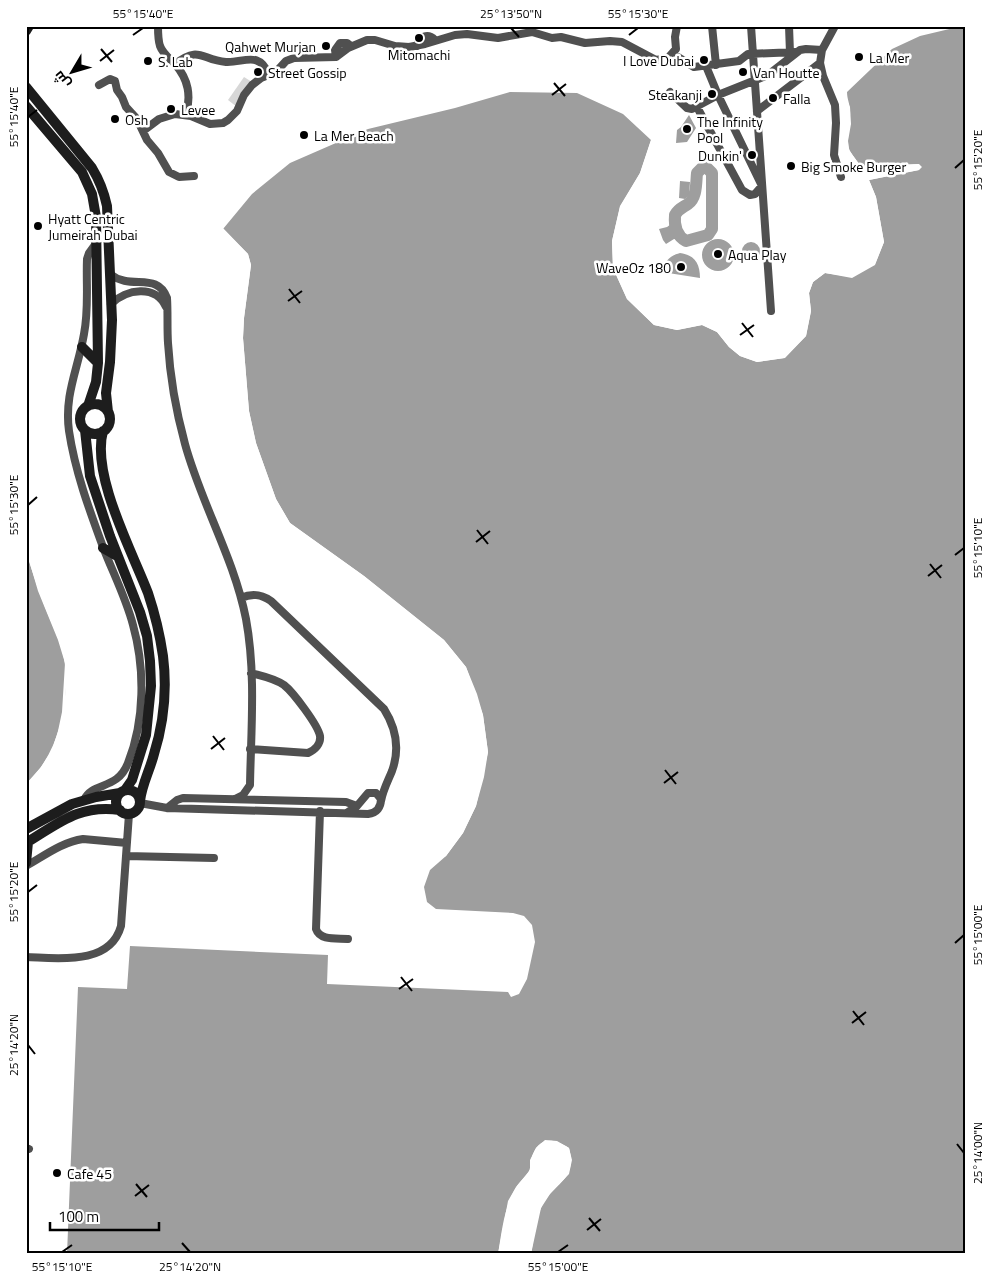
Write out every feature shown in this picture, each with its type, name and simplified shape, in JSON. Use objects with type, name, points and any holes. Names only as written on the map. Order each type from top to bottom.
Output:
[{"type":"street","points":[[26,31],[29,26]]},
{"type":"street","points":[[158,26],[161,48],[183,74],[188,86],[190,98],[186,115]]},
{"type":"street","points":[[143,131],[159,119],[167,116],[186,115],[210,124],[217,124],[228,120],[237,112],[244,95],[252,86],[261,78],[278,69],[286,61],[294,58],[336,57],[351,46],[364,41],[375,40],[402,47],[417,46],[461,34],[498,38],[532,32],[552,38],[562,37],[585,43],[622,42],[656,60],[662,60],[673,54],[676,49],[677,26]]},
{"type":"street","points":[[712,26],[716,65]]},
{"type":"street","points":[[751,26],[771,311]]},
{"type":"street","points":[[789,26],[793,53]]},
{"type":"street","points":[[835,26],[822,50],[820,63],[823,76],[835,105],[834,155],[841,177]]},
{"type":"street","points":[[673,54],[690,66],[706,66],[741,61],[746,54],[793,53],[806,48],[822,50]]},
{"type":"street","points":[[670,92],[687,108],[692,109],[718,95],[768,75],[793,53]]},
{"type":"street","points":[[175,64],[184,57],[194,54],[224,62],[253,59],[263,65],[269,75]]},
{"type":"street","points":[[757,111],[820,63]]},
{"type":"street","points":[[706,66],[762,186]]},
{"type":"street","points":[[99,85],[110,79],[115,81],[117,90],[126,107],[137,119],[147,140],[158,153],[169,172],[179,177],[194,176]]},
{"type":"street","points":[[26,88],[92,168],[100,182],[107,206],[111,304],[110,362],[106,393],[109,422],[104,431],[101,444],[101,457],[120,525],[154,610],[164,668],[163,712],[159,733],[142,788],[140,802],[135,811],[124,812],[99,808],[80,812],[27,842],[26,865]]},
{"type":"street","points":[[26,106],[84,176],[94,202],[97,242],[98,363],[96,382],[88,406],[83,410],[80,417],[81,424],[85,430],[90,476],[117,556],[144,624],[150,661],[151,686],[150,711],[144,742],[132,780],[116,802],[124,812],[127,843],[121,926],[114,942],[103,950],[84,957],[26,957]]},
{"type":"street","points":[[697,107],[742,190],[750,195],[755,194],[762,186]]},
{"type":"street","points":[[84,800],[91,791],[114,782],[125,769],[134,742],[141,696],[141,667],[134,625],[103,548],[82,488],[68,423],[70,390],[82,347],[86,318],[87,259],[97,242]]},
{"type":"street","points":[[110,274],[122,282],[157,284],[165,292],[167,298],[168,343],[172,377],[185,444],[195,477],[241,598],[249,639],[251,673],[250,785],[246,792],[235,799]]},
{"type":"street","points":[[111,304],[125,294],[149,292],[161,298],[167,309]]},
{"type":"street","points":[[82,347],[98,363]]},
{"type":"street","points":[[88,406],[99,405],[108,412]]},
{"type":"street","points":[[85,430],[93,434],[104,431]]},
{"type":"street","points":[[103,548],[117,556]]},
{"type":"street","points":[[140,802],[166,808],[371,813],[377,810],[381,802],[387,780],[394,765],[396,744],[394,730],[384,709],[272,601],[260,595],[241,598]]},
{"type":"street","points":[[250,749],[308,753],[318,746],[320,738],[318,730],[291,691],[273,679],[251,673]]},
{"type":"street","points":[[348,812],[357,806],[364,796],[387,780]]},
{"type":"street","points":[[250,785],[262,800]]},
{"type":"street","points":[[26,829],[72,804],[84,800],[122,792],[135,792],[140,802]]},
{"type":"street","points":[[370,792],[378,795],[381,802]]},
{"type":"street","points":[[166,808],[183,798],[346,802],[357,806]]},
{"type":"street","points":[[320,811],[316,932],[322,937],[348,939]]},
{"type":"street","points":[[26,865],[65,844],[77,840],[127,843]]},
{"type":"street","points":[[126,856],[214,858]]},
{"type":"shaded area","points":[[966,26],[966,1254],[531,1254],[541,1208],[551,1192],[567,1175],[570,1168],[569,1148],[557,1142],[546,1141],[537,1147],[531,1160],[529,1171],[518,1184],[509,1202],[498,1254],[67,1254],[78,987],[127,989],[130,946],[328,955],[327,984],[508,992],[511,997],[519,994],[527,979],[535,942],[532,925],[524,916],[513,913],[436,909],[427,902],[424,887],[430,870],[446,856],[463,833],[476,806],[488,752],[483,715],[466,667],[444,640],[364,576],[290,523],[276,499],[256,443],[249,411],[243,338],[251,265],[248,254],[223,229],[252,194],[290,163],[368,129],[455,108],[510,92],[577,93],[623,114],[651,140],[640,173],[620,207],[612,241],[613,268],[627,299],[654,325],[677,330],[702,325],[717,332],[729,347],[740,356],[757,362],[784,358],[806,336],[811,311],[809,293],[813,282],[825,273],[852,277],[875,264],[884,242],[876,197],[869,180],[919,170],[919,164],[861,167],[849,147],[850,111],[847,92],[892,49],[920,36]]},
{"type":"shaded area","points":[[244,77],[252,82],[237,107],[228,100]]},
{"type":"shaded area","name":"The Infinity Pool","points":[[689,115],[696,128],[687,142],[676,143],[677,130]]},
{"type":"shaded area","points":[[680,181],[690,182],[689,195],[685,199],[679,198]]},
{"type":"shaded area","points":[[674,222],[682,239],[674,239],[666,244],[659,229],[667,227]]},
{"type":"shaded area","name":"Aqua Play","points":[[718,239],[724,240],[729,244],[733,249],[733,261],[729,266],[724,270],[718,271],[712,270],[707,266],[703,261],[702,255],[703,249],[707,244],[712,240]]},
{"type":"shaded area","points":[[751,242],[757,245],[760,251],[757,257],[751,260],[745,257],[742,251],[745,245]]},
{"type":"shaded area","name":"WaveOz 180","points":[[680,253],[696,261],[700,278],[662,272],[668,260]]},
{"type":"shaded area","points":[[26,552],[62,650],[66,681],[63,713],[59,729],[46,759],[26,784]]},
{"type":"pier","points":[[845,90],[850,107],[849,150],[861,167],[919,164],[922,167],[919,170],[869,180],[876,197],[884,242],[875,265],[852,278],[825,273],[813,282],[809,293],[811,311],[806,336],[785,358],[757,362],[740,356],[729,347],[717,332],[702,325],[677,330],[654,325],[627,299],[613,268],[612,241],[620,206],[640,173],[652,137],[654,141],[642,174],[622,207],[614,241],[615,267],[629,297],[655,322],[677,327],[703,323],[718,330],[730,345],[742,354],[757,360],[783,356],[804,335],[809,311],[806,293],[811,280],[825,271],[851,275],[873,263],[882,242],[874,198],[867,179],[919,167],[860,169],[847,151],[845,142],[848,108],[844,101]]},
{"type":"pier","points":[[222,227],[248,254],[251,265],[243,338],[249,411],[256,443],[276,499],[290,523],[364,576],[444,640],[466,667],[477,694],[483,715],[488,752],[484,777],[476,806],[463,833],[446,856],[437,861],[461,831],[473,806],[481,776],[486,752],[481,716],[474,695],[463,668],[442,642],[363,578],[288,525],[274,501],[253,444],[247,412],[241,338],[248,265],[246,256],[222,231]]},
{"type":"pier","points":[[26,550],[29,551],[41,590],[61,640],[67,663],[65,712],[61,732],[54,751],[44,768],[26,787],[26,784],[41,767],[52,750],[58,731],[62,712],[65,663],[58,640],[38,591]]},
{"type":"pier","points":[[545,1140],[557,1141],[569,1148],[572,1160],[569,1174],[550,1194],[541,1208],[531,1254],[529,1254],[538,1207],[566,1173],[570,1160],[567,1150],[557,1143],[546,1143],[538,1149],[533,1161],[532,1171],[518,1188],[511,1202],[500,1254],[498,1254],[508,1201],[516,1187],[530,1170],[530,1160],[536,1148]]},
{"type":"waterway","points":[[702,168],[707,168],[712,173],[712,229],[708,235],[686,241],[677,230],[675,215],[693,198],[696,190],[697,173],[702,168]]},
{"type":"place","name":"Mitomachi","points":[[419,38]]},
{"type":"place","name":"Qahwet Murjan","points":[[326,46]]},
{"type":"place","name":"La Mer","points":[[859,57]]},
{"type":"place","name":"I Love Dubai","points":[[704,60]]},
{"type":"place","name":"S. Lab","points":[[148,61]]},
{"type":"place","name":"Street Gossip","points":[[258,72]]},
{"type":"place","name":"Van Houtte","points":[[743,72]]},
{"type":"place","name":"Steakanji","points":[[712,94]]},
{"type":"place","name":"Falla","points":[[773,98]]},
{"type":"place","name":"Levee","points":[[171,109]]},
{"type":"place","name":"Osh","points":[[115,119]]},
{"type":"place","name":"The Infinity Pool","points":[[687,129]]},
{"type":"place","name":"La Mer Beach","points":[[304,135]]},
{"type":"place","name":"Dunkin'","points":[[752,155]]},
{"type":"place","name":"Big Smoke Burger","points":[[791,166]]},
{"type":"place","name":"Hyatt Centric Jumeirah Dubai","points":[[38,226]]},
{"type":"place","name":"Aqua Play","points":[[718,254]]},
{"type":"place","name":"WaveOz 180","points":[[681,267]]},
{"type":"place","name":"Cafe 45","points":[[57,1173]]}]
